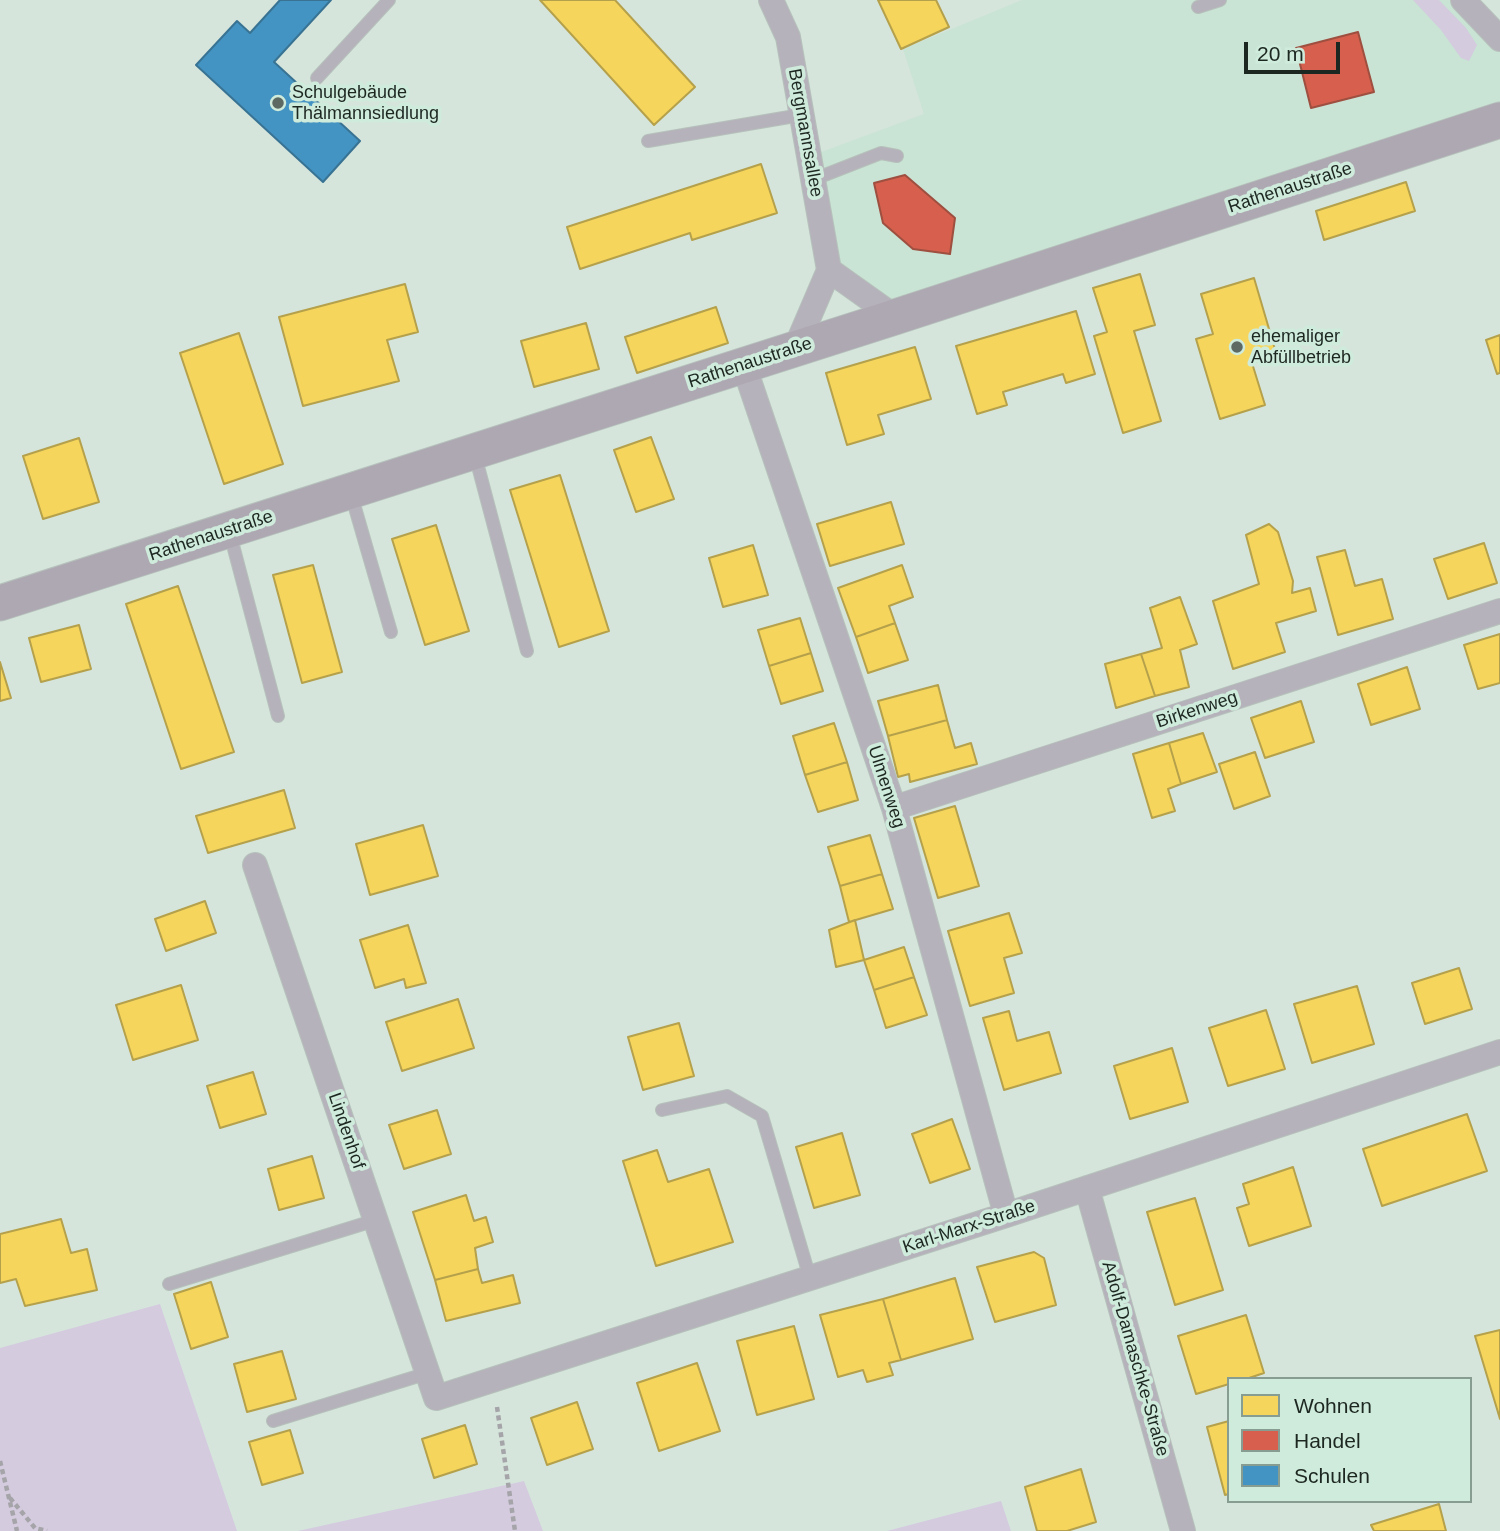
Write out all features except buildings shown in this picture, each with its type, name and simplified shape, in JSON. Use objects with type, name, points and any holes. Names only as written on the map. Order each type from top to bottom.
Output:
[{"type":"main road","name":"Rathenaustraße","points":[[0,603],[744,366],[1500,120]]},
{"type":"street","name":"Bergmannsallee","points":[[771,0],[788,37],[830,270]]},
{"type":"street","points":[[1463,0],[1500,39]]},
{"type":"street","points":[[796,347],[830,270],[895,317]]},
{"type":"street","name":"Ulmenweg","points":[[744,366],[894,808],[1006,1215]]},
{"type":"street","name":"Birkenweg","points":[[894,808],[1500,611]]},
{"type":"street","name":"Lindenhof","points":[[255,865],[436,1398]]},
{"type":"street","name":"Karl-Marx-Straße","points":[[436,1398],[1006,1215],[1500,1052]]},
{"type":"street","name":"Adolf-Damaschke-Straße","points":[[1087,1188],[1183,1531]]},
{"type":"lane","points":[[317,78],[389,0]]},
{"type":"lane","points":[[1198,7],[1220,0]]},
{"type":"lane","points":[[648,141],[801,115]]},
{"type":"lane","points":[[812,180],[881,153],[897,156]]},
{"type":"lane","points":[[474,451],[527,651]]},
{"type":"lane","points":[[350,491],[391,632]]},
{"type":"lane","points":[[229,530],[278,716]]},
{"type":"lane","points":[[662,1110],[727,1097],[762,1116],[810,1278]]},
{"type":"lane","points":[[169,1284],[376,1220]]},
{"type":"lane","points":[[273,1421],[428,1373]]},
{"type":"path","points":[[492,1380],[515,1531]]},
{"type":"path","points":[[0,1461],[17,1531]]},
{"type":"path","points":[[9,1497],[35,1528],[47,1531]]},
{"type":"shaded area","points":[[1022,0],[1463,0],[1500,39],[1500,120],[895,317],[829,270],[808,157],[924,114],[903,49]]},
{"type":"shaded area","points":[[1413,0],[1439,0],[1466,28],[1477,45],[1469,61],[1461,58],[1441,30]]},
{"type":"shaded area","points":[[160,1304],[237,1531],[0,1531],[0,1348]]},
{"type":"shaded area","points":[[524,1481],[543,1531],[298,1531]]},
{"type":"shaded area","points":[[1001,1501],[1011,1531],[887,1531]]},
{"type":"place","name":"Schulgebäude Thälmannsiedlung","points":[[278,103]]},
{"type":"place","name":"ehemaliger Abfüllbetrieb","points":[[1237,347]]}]
